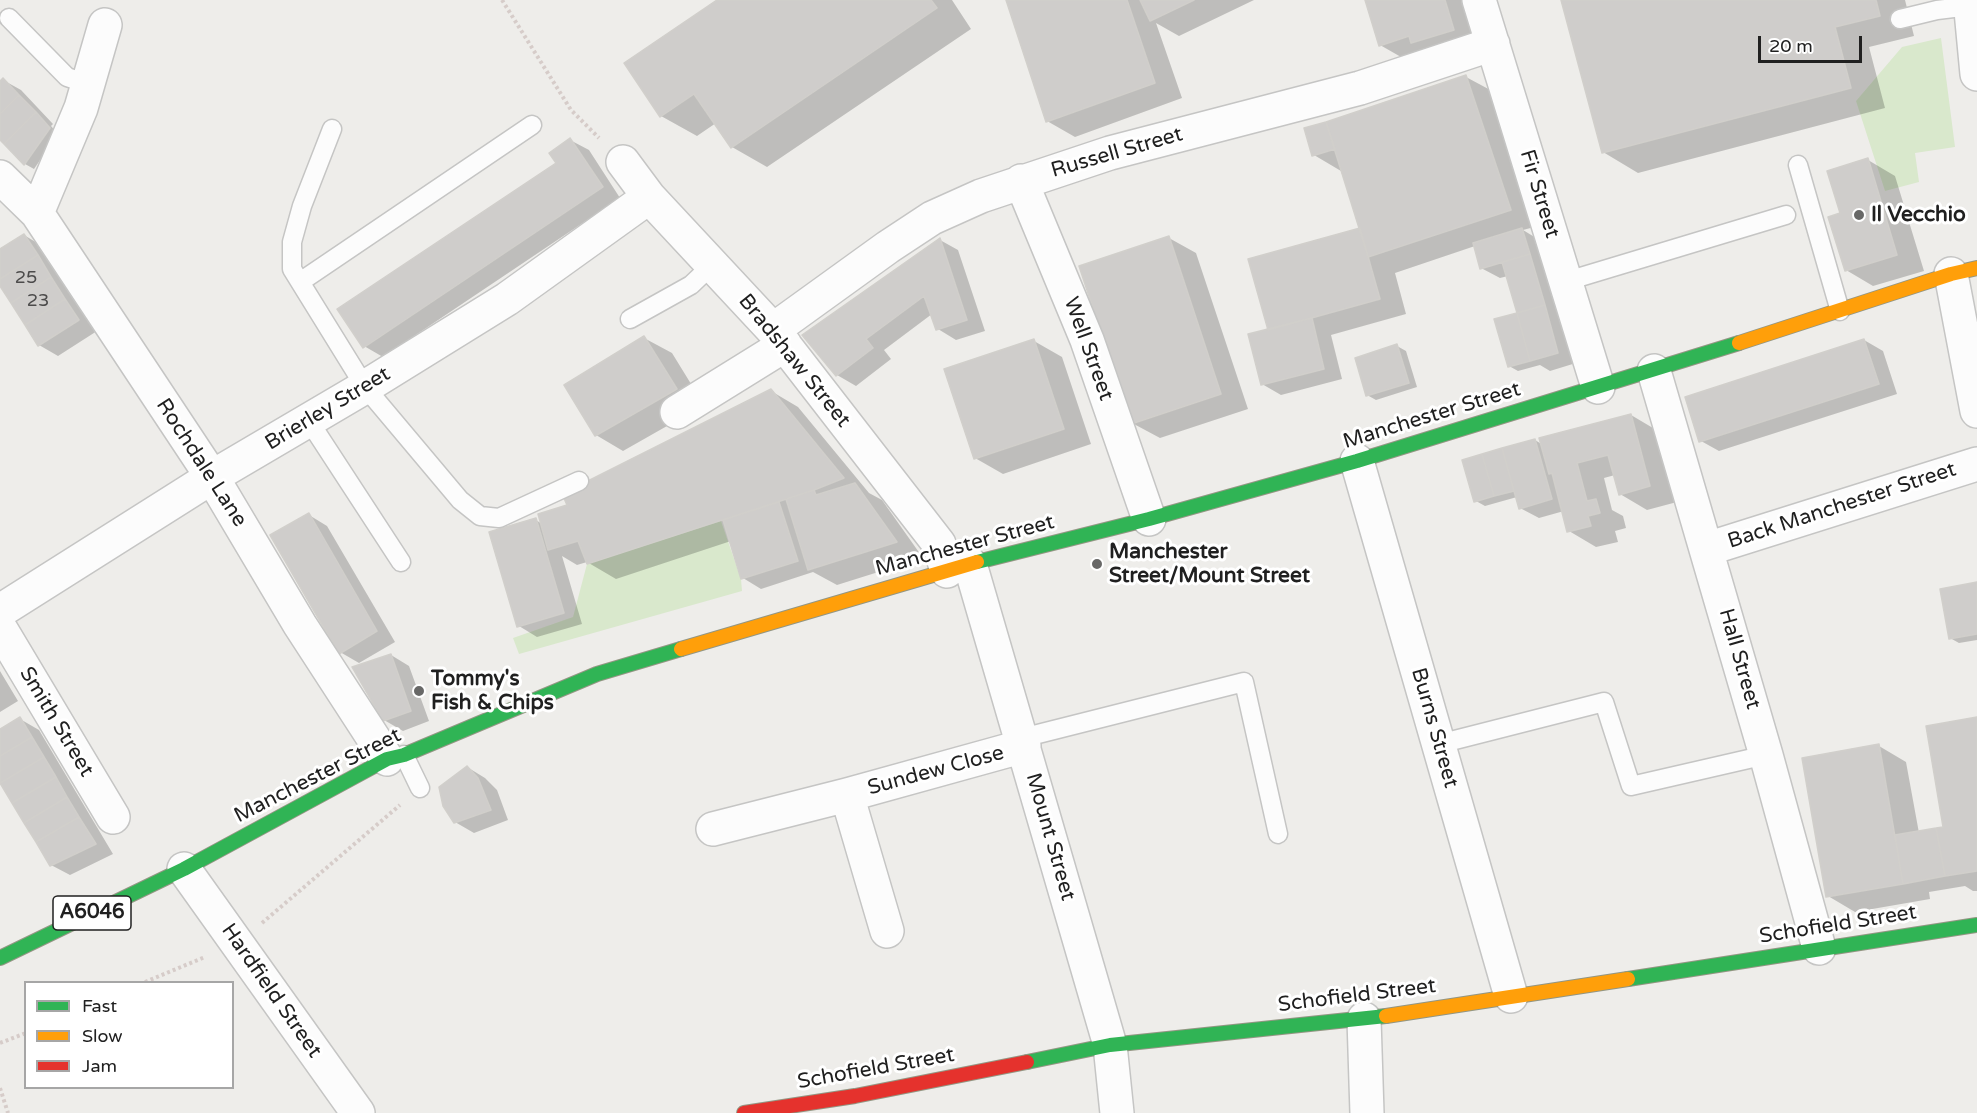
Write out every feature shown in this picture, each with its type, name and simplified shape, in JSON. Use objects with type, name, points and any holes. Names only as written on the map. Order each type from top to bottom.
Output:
[{"type":"main road","name":"Manchester Street","points":[[0,958],[184,869],[395,757],[597,674],[958,567],[1149,519],[1357,460],[1654,370],[1964,271]]},
{"type":"main road","name":"Schofield Street","points":[[744,1113],[856,1105],[1110,1044],[1364,1018],[1977,925]]},
{"type":"street","name":"Fir Street","points":[[1479,0],[1598,387]]},
{"type":"street","points":[[1970,3],[1977,74]]},
{"type":"street","points":[[37,213],[81,108],[105,24]]},
{"type":"street","name":"Russell Street","points":[[677,412],[779,337],[888,247],[932,218],[1021,181],[1110,153],[1360,88],[1493,44]]},
{"type":"street","name":"Bradshaw Street","points":[[623,162],[648,197],[779,337],[958,567]]},
{"type":"street","name":"Rochdale Lane","points":[[0,177],[37,213],[212,477],[300,626],[395,757]]},
{"type":"street","name":"Well Street","points":[[1021,181],[1087,340],[1149,519]]},
{"type":"street","name":"Brierley Street","points":[[0,611],[212,477],[309,421],[507,299],[648,197]]},
{"type":"street","points":[[1964,271],[1977,411]]},
{"type":"street","name":"Hall Street","points":[[1654,370],[1766,755],[1819,948]]},
{"type":"street","name":"Burns Street","points":[[1357,460],[1511,996]]},
{"type":"street","name":"Back Manchester Street","points":[[1707,549],[1977,464]]},
{"type":"street","name":"Mount Street","points":[[958,567],[1023,742],[1110,1044],[1117,1113]]},
{"type":"street","name":"Smith Street","points":[[0,628],[113,817]]},
{"type":"street","name":"Sundew Close","points":[[713,829],[847,795],[1023,742]]},
{"type":"street","name":"Sundew Close","points":[[847,795],[887,931]]},
{"type":"street","name":"Hardfield Street","points":[[184,869],[358,1113]]},
{"type":"street","points":[[1364,1018],[1367,1113]]},
{"type":"lane","points":[[1900,18],[1970,3]]},
{"type":"lane","points":[[9,18],[67,77],[88,84]]},
{"type":"lane","points":[[300,282],[532,125]]},
{"type":"lane","points":[[332,129],[302,206],[292,242],[292,269],[365,387],[460,500],[480,516],[500,518],[579,480]]},
{"type":"lane","points":[[1798,165],[1840,310]]},
{"type":"lane","points":[[1567,281],[1786,215]]},
{"type":"lane","points":[[630,319],[691,285],[712,265]]},
{"type":"lane","points":[[309,421],[401,562]]},
{"type":"lane","points":[[1023,742],[1244,682],[1278,834]]},
{"type":"lane","points":[[1439,744],[1604,702],[1631,786],[1766,755]]},
{"type":"lane","points":[[395,757],[420,788]]},
{"type":"path","points":[[502,0],[571,110],[623,162]]},
{"type":"path","points":[[147,981],[238,944],[420,788]]},
{"type":"path","points":[[0,1043],[24,1034]]},
{"type":"path","points":[[0,1088],[8,1113]]},
{"type":"green space","points":[[1941,38],[1955,147],[1915,153],[1919,182],[1885,191],[1856,101],[1902,47]]},
{"type":"green space","points":[[721,521],[741,579],[742,591],[519,654],[513,638],[573,617],[587,564]]},
{"type":"building","points":[[717,0],[931,0],[937,8],[731,148],[694,94],[660,117],[624,63]]},
{"type":"building","points":[[1006,0],[1127,0],[1155,83],[1046,122]]},
{"type":"building","points":[[1140,0],[1194,0],[1150,21]]},
{"type":"building","points":[[1365,0],[1445,0],[1454,30],[1411,43],[1409,36],[1379,46]]},
{"type":"building","points":[[1561,0],[1876,0],[1880,16],[1835,27],[1851,88],[1602,153]]},
{"type":"building","points":[[1466,75],[1511,210],[1368,257],[1326,122]]},
{"type":"building","points":[[3,78],[19,95],[0,114],[0,81]]},
{"type":"building","points":[[19,95],[36,112],[4,144],[0,140],[0,114]]},
{"type":"building","points":[[36,112],[50,128],[24,165],[4,144]]},
{"type":"building","points":[[1326,122],[1335,149],[1312,156],[1304,128]]},
{"type":"building","points":[[570,138],[603,187],[363,348],[337,309],[556,163],[549,153]]},
{"type":"building","name":"Il Vecchio","points":[[1868,158],[1897,255],[1845,271],[1828,217],[1840,213],[1827,171]]},
{"type":"building","points":[[1360,228],[1380,299],[1268,330],[1248,259]]},
{"type":"building","points":[[1522,228],[1530,254],[1480,269],[1473,243]]},
{"type":"building","points":[[24,234],[38,255],[0,279],[0,249]]},
{"type":"building","points":[[1169,236],[1221,394],[1131,424],[1079,266]]},
{"type":"building","points":[[940,238],[967,320],[936,330],[924,296],[866,339],[873,348],[836,376],[802,335]]},
{"type":"building","points":[[1530,254],[1545,305],[1517,313],[1502,262]]},
{"type":"building","points":[[38,255],[51,277],[11,303],[0,286],[0,279]]},
{"type":"building","points":[[51,277],[65,299],[25,325],[11,303]]},
{"type":"building","points":[[65,299],[79,320],[38,346],[25,325]]},
{"type":"building","points":[[1545,305],[1558,353],[1530,361],[1517,313]]},
{"type":"building","points":[[1517,313],[1530,361],[1508,367],[1494,319]]},
{"type":"building","points":[[1312,318],[1324,369],[1261,385],[1248,334]]},
{"type":"building","points":[[644,336],[677,389],[595,436],[564,385]]},
{"type":"building","points":[[1034,339],[1064,429],[974,459],[944,369]]},
{"type":"building","points":[[1864,339],[1879,384],[1699,442],[1685,397]]},
{"type":"building","points":[[1397,344],[1409,383],[1366,396],[1355,358]]},
{"type":"building","points":[[771,389],[844,478],[814,490],[587,564],[578,541],[548,550],[538,514],[567,505],[562,494]]},
{"type":"building","points":[[1631,414],[1650,486],[1619,495],[1608,455],[1577,463],[1587,501],[1596,499],[1600,513],[1588,516],[1591,526],[1567,532],[1552,473],[1549,474],[1539,438]]},
{"type":"building","points":[[1535,439],[1552,499],[1519,509],[1502,448]]},
{"type":"building","points":[[1502,448],[1514,491],[1494,496],[1482,454]]},
{"type":"building","points":[[1482,454],[1494,496],[1474,502],[1462,460]]},
{"type":"building","points":[[855,483],[897,542],[808,570],[786,499],[814,490],[816,495]]},
{"type":"building","points":[[779,502],[798,561],[741,579],[723,520]]},
{"type":"building","points":[[309,513],[377,631],[339,654],[270,535]]},
{"type":"building","points":[[536,518],[564,613],[517,627],[489,532]]},
{"type":"building","points":[[1977,582],[1977,634],[1949,639],[1940,589]]},
{"type":"building","points":[[391,654],[411,711],[383,721],[352,667]]},
{"type":"building","points":[[20,717],[32,737],[0,756],[0,729]]},
{"type":"building","points":[[1977,717],[1977,871],[1945,876],[1936,828],[1943,827],[1926,726]]},
{"type":"building","points":[[32,737],[44,757],[0,783],[0,756]]},
{"type":"building","points":[[1879,744],[1903,884],[1826,897],[1802,758]]},
{"type":"building","points":[[44,757],[56,777],[12,803],[0,783]]},
{"type":"building","points":[[467,766],[478,778],[491,810],[454,823],[443,806],[439,787]]},
{"type":"building","points":[[56,777],[67,797],[24,823],[12,803]]},
{"type":"building","points":[[67,797],[79,817],[36,842],[24,823]]},
{"type":"building","points":[[79,817],[96,844],[50,866],[36,842]]},
{"type":"building","points":[[1936,828],[1945,876],[1903,884],[1895,835]]},
{"type":"traffic: fast","points":[[977,562],[1149,519],[1357,461],[1739,343]]},
{"type":"traffic: fast","points":[[0,958],[184,869],[387,759],[404,755],[597,674],[681,649]]},
{"type":"traffic: fast","points":[[1628,979],[1977,925]]},
{"type":"traffic: fast","points":[[1027,1062],[1110,1045],[1386,1016]]},
{"type":"traffic: slow","points":[[1739,343],[1951,274],[1977,268]]},
{"type":"traffic: slow","points":[[681,649],[977,562]]},
{"type":"traffic: slow","points":[[1386,1016],[1628,979]]},
{"type":"traffic: jam","points":[[744,1113],[855,1096],[1027,1062]]},
{"type":"place","name":"Il Vecchio","points":[[1859,215]]},
{"type":"place","name":"Manchester Street/Mount Street","points":[[1097,564]]},
{"type":"place","name":"Tommy's Fish & Chips","points":[[419,691]]}]
